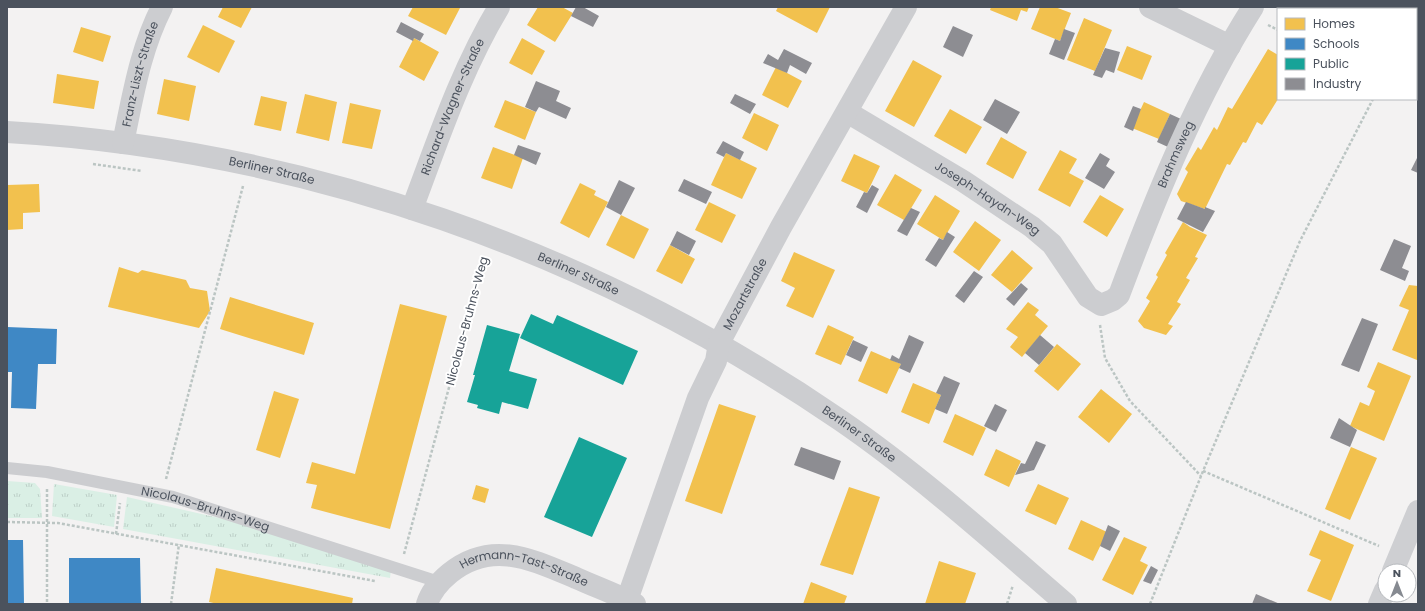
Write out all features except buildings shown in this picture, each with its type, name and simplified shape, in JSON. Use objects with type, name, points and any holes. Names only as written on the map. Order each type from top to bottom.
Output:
[{"type":"street","name":"Franz-Liszt-Straße","points":[[123,143],[141,58],[148,37],[162,7]]},
{"type":"street","name":"Richard-Wagner-Straße","points":[[412,208],[470,59],[498,7]]},
{"type":"street","name":"Mozartstraße","points":[[631,602],[698,398],[716,361],[719,343],[782,227],[906,7]]},
{"type":"street","points":[[1150,7],[1230,46]]},
{"type":"street","name":"Brahmsweg","points":[[1101,302],[1118,295],[1151,211],[1178,150],[1210,82],[1253,7]]},
{"type":"street","name":"Joseph-Haydn-Weg","points":[[847,112],[963,181],[1032,227],[1052,244],[1085,293],[1101,302]]},
{"type":"street","name":"Berliner Straße","points":[[7,132],[123,143],[248,164],[339,186],[412,208],[491,236],[605,285],[719,343],[803,396],[878,447],[979,528],[1066,604]]},
{"type":"street","points":[[1404,552],[1418,511]]},
{"type":"street","name":"Hermann-Tast-Straße","points":[[427,604],[439,582],[467,561],[500,555],[531,559],[631,602]]},
{"type":"lane","name":"Nicolaus-Bruhns-Weg","points":[[7,468],[47,472],[162,495],[400,568],[439,582]]},
{"type":"path","points":[[1150,604],[1203,471],[1300,241],[1372,100]]},
{"type":"path","points":[[87,163],[150,172]]},
{"type":"path","points":[[162,495],[248,164]]},
{"type":"path","name":"Nicolaus-Bruhns-Weg","points":[[400,568],[491,236]]},
{"type":"path","points":[[1101,302],[1105,358],[1117,380],[1130,401],[1201,476]]},
{"type":"path","points":[[1203,471],[1404,552]]},
{"type":"path","points":[[47,472],[46,522],[48,604]]},
{"type":"path","points":[[116,534],[122,487]]},
{"type":"path","points":[[7,522],[58,523],[179,544],[383,583]]},
{"type":"path","points":[[171,604],[179,544]]},
{"type":"path","points":[[1007,604],[1014,580]]},
{"type":"green space","points":[[7,481],[35,483],[40,489],[42,518],[7,518]]},
{"type":"green space","points":[[54,484],[117,495],[114,527],[52,516]]},
{"type":"green space","points":[[127,497],[250,525],[391,570],[390,578],[123,529]]}]
